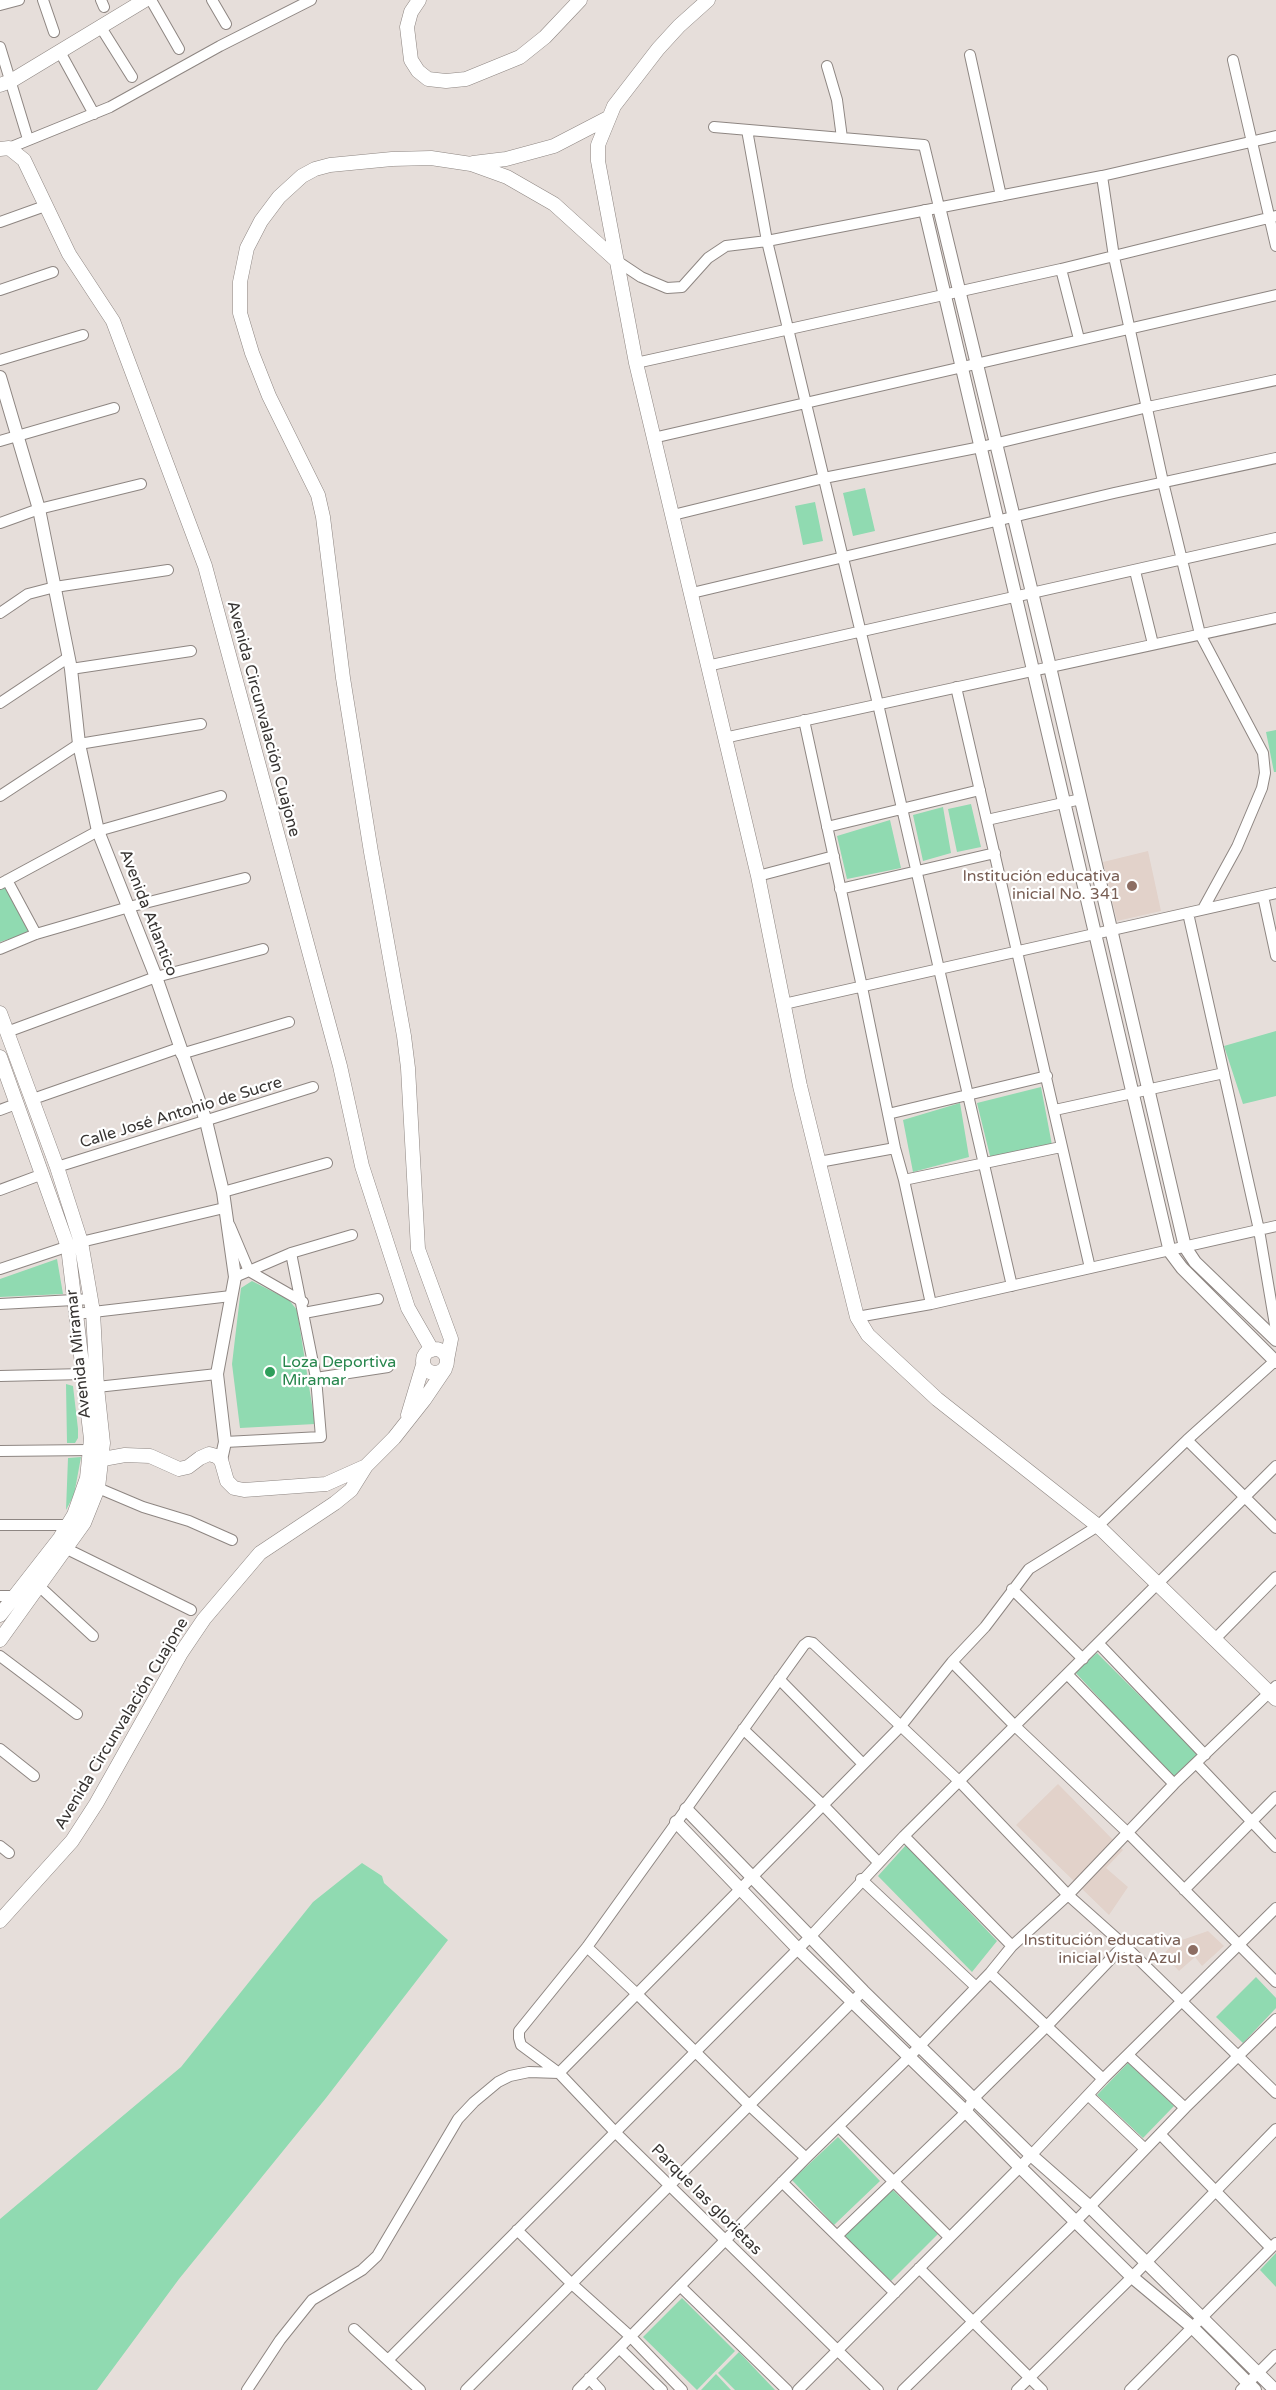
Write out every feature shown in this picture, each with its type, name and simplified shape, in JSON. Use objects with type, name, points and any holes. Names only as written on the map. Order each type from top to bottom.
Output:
[{"type":"main road","points":[[5,83],[146,0]]},
{"type":"main road","points":[[419,0],[411,12],[407,27],[411,60],[417,71],[428,80],[446,81],[466,79],[520,57],[545,37],[580,0]]},
{"type":"main road","points":[[708,0],[658,49],[614,106],[598,145],[598,161],[636,363],[758,876],[800,1086],[857,1317],[867,1335],[937,1399],[1098,1526],[1215,1639],[1274,1692]]},
{"type":"main road","points":[[471,164],[506,159],[554,146],[608,118]]},
{"type":"main road","name":"Avenida Circunvalación Cuajone","points":[[5,148],[24,160],[69,254],[112,321],[205,566],[340,1066],[362,1166],[408,1308],[429,1356],[404,1425]]},
{"type":"main road","points":[[446,1327],[429,1356],[429,1372],[437,1374],[446,1365],[451,1339],[418,1249],[404,1036],[351,724],[323,517],[318,495],[269,396],[256,364],[240,313],[240,282],[247,248],[261,221],[279,197],[302,176],[330,165],[392,159],[431,158],[471,164],[507,177],[554,204],[617,261]]},
{"type":"main road","name":"Avenida Miramar","points":[[0,1013],[57,1167],[74,1245],[92,1305],[97,1387],[103,1428],[103,1459],[98,1488],[84,1522],[40,1587],[0,1640]]},
{"type":"main road","name":"Avenida Miramar","points":[[0,1057],[43,1174],[74,1245],[75,1307],[91,1450],[83,1492],[68,1526],[0,1615]]},
{"type":"main road","points":[[429,1356],[444,1353],[446,1365]]},
{"type":"main road","name":"Avenida Circunvalación Cuajone","points":[[0,1921],[72,1841],[96,1804],[181,1653],[204,1618],[260,1554],[351,1490],[366,1466],[424,1400],[446,1365]]},
{"type":"main road","points":[[103,1459],[124,1455],[150,1456],[179,1469],[210,1454],[221,1460],[227,1481],[234,1488],[244,1490],[326,1484],[366,1466]]},
{"type":"street","points":[[0,6],[19,0]]},
{"type":"street","points":[[43,0],[54,32]]},
{"type":"street","points":[[151,0],[179,50]]},
{"type":"street","points":[[212,0],[226,24]]},
{"type":"street","points":[[5,148],[110,107],[220,46],[311,0]]},
{"type":"street","points":[[100,26],[132,77]]},
{"type":"street","points":[[0,46],[5,83],[28,139]]},
{"type":"street","points":[[60,52],[94,114]]},
{"type":"street","points":[[970,56],[1001,196]]},
{"type":"street","points":[[1233,60],[1273,217],[1276,246]]},
{"type":"street","points":[[827,66],[837,100],[842,138]]},
{"type":"street","points":[[714,127],[924,145],[1050,667],[1185,1247],[1195,1262],[1274,1353]]},
{"type":"street","points":[[747,130],[767,241],[807,401],[1012,1286]]},
{"type":"street","points":[[617,261],[641,277],[667,288],[682,287],[708,258],[726,246],[767,241],[1102,176],[1276,136]]},
{"type":"street","points":[[1102,176],[1114,257],[1163,482],[1200,634],[1263,753],[1265,773],[1262,788],[1238,847],[1203,909]]},
{"type":"street","points":[[0,222],[45,206]]},
{"type":"street","points":[[926,211],[944,296],[1035,670],[1170,1252],[1182,1268],[1274,1353]]},
{"type":"street","points":[[636,363],[944,296],[1273,217]]},
{"type":"street","points":[[1061,269],[1079,339]]},
{"type":"street","points":[[0,290],[53,272]]},
{"type":"street","points":[[653,438],[962,365],[1276,295]]},
{"type":"street","points":[[0,360],[83,335]]},
{"type":"street","name":"Avenida Atlantico","points":[[0,377],[39,509],[70,663],[79,744],[98,831],[156,977],[206,1121],[223,1192],[235,1277],[217,1374],[225,1442],[221,1460]]},
{"type":"street","points":[[673,515],[824,478],[995,444],[1148,407],[1276,380]]},
{"type":"street","points":[[0,441],[114,408]]},
{"type":"street","points":[[692,593],[1163,482],[1276,458]]},
{"type":"street","points":[[0,523],[39,509],[141,484]]},
{"type":"street","points":[[707,666],[1276,538]]},
{"type":"street","points":[[0,613],[28,594],[55,587],[168,570]]},
{"type":"street","points":[[1135,571],[1153,644]]},
{"type":"street","points":[[724,738],[1276,618]]},
{"type":"street","points":[[0,703],[70,663],[191,651]]},
{"type":"street","points":[[956,687],[1090,1268]]},
{"type":"street","points":[[804,720],[862,987],[894,1148],[904,1180],[932,1304]]},
{"type":"street","points":[[0,796],[79,744],[201,724]]},
{"type":"street","points":[[827,827],[980,790]]},
{"type":"street","points":[[36,934],[4,882],[98,831],[221,796]]},
{"type":"street","points":[[987,820],[1081,799]]},
{"type":"street","points":[[840,889],[995,853]]},
{"type":"street","points":[[758,876],[834,856]]},
{"type":"street","points":[[0,949],[36,934],[129,907],[245,878]]},
{"type":"street","points":[[784,1004],[1276,893]]},
{"type":"street","points":[[1263,896],[1276,956]]},
{"type":"street","points":[[1188,913],[1259,1230],[1276,1331]]},
{"type":"street","points":[[7,1032],[156,977],[263,949]]},
{"type":"street","points":[[33,1099],[180,1051],[289,1022]]},
{"type":"street","points":[[1055,1110],[1224,1073]]},
{"type":"street","points":[[888,1114],[1047,1076]]},
{"type":"street","name":"Calle José Antonio de Sucre","points":[[57,1167],[313,1087]]},
{"type":"street","points":[[0,1110],[16,1104]]},
{"type":"street","points":[[904,1180],[1061,1147]]},
{"type":"street","points":[[819,1162],[894,1148]]},
{"type":"street","points":[[223,1192],[327,1163]]},
{"type":"street","points":[[0,1190],[43,1174]]},
{"type":"street","points":[[0,1269],[74,1245],[225,1211],[249,1271],[303,1308],[378,1299]]},
{"type":"street","points":[[857,1317],[932,1304],[1170,1252],[1276,1226]]},
{"type":"street","points":[[235,1277],[291,1253],[352,1234]]},
{"type":"street","points":[[225,1442],[321,1437],[316,1378],[291,1253]]},
{"type":"street","points":[[0,1304],[75,1307],[231,1296]]},
{"type":"street","points":[[247,2390],[280,2340],[312,2300],[362,2270],[377,2256],[458,2118],[498,2082],[510,2076],[529,2072],[559,2073],[901,1726],[952,1662],[985,1627],[1029,1569],[1098,1526],[1274,1353]]},
{"type":"street","points":[[316,1378],[388,1367]]},
{"type":"street","points":[[0,1376],[84,1374]]},
{"type":"street","points":[[97,1387],[217,1374]]},
{"type":"street","points":[[1187,1440],[1276,1528]]},
{"type":"street","points":[[0,1451],[91,1450]]},
{"type":"street","points":[[388,2360],[810,1937],[861,1879],[1276,1466]]},
{"type":"street","points":[[98,1488],[142,1507],[189,1521],[232,1540]]},
{"type":"street","points":[[0,1525],[68,1526]]},
{"type":"street","points":[[67,1549],[191,1610]]},
{"type":"street","points":[[1215,1639],[1276,1577]]},
{"type":"street","points":[[40,1587],[93,1635]]},
{"type":"street","points":[[1012,1589],[1083,1659]]},
{"type":"street","points":[[0,1596],[15,1596]]},
{"type":"street","points":[[806,2158],[749,2106],[638,1995],[586,1947],[808,1642],[813,1643],[960,1782],[1068,1895],[1124,1945],[1276,2093]]},
{"type":"street","points":[[1098,1643],[1205,1755]]},
{"type":"street","points":[[0,1656],[77,1714]]},
{"type":"street","points":[[952,1662],[1015,1726],[1128,1833],[1276,1982]]},
{"type":"street","points":[[1067,1674],[1174,1784]]},
{"type":"street","points":[[779,1679],[863,1764]]},
{"type":"street","points":[[578,2390],[782,2182],[909,2057],[990,1973],[1012,1946],[1068,1895],[1174,1784],[1274,1692]]},
{"type":"street","points":[[743,1729],[824,1806],[879,1863]]},
{"type":"street","points":[[0,1749],[34,1776]]},
{"type":"street","points":[[1196,1763],[1276,1847]]},
{"type":"street","points":[[1184,1890],[1276,1797]]},
{"type":"street","points":[[686,1809],[863,1991],[1031,2155],[1089,2206],[1275,2390]]},
{"type":"street","points":[[676,1822],[797,1948],[1132,2277],[1192,2327],[1248,2388],[1258,2373],[1276,2355]]},
{"type":"street","points":[[904,1836],[1012,1946]]},
{"type":"street","points":[[861,1879],[976,1987]]},
{"type":"street","points":[[798,2390],[1020,2168],[1103,2079],[1276,1908]]},
{"type":"street","points":[[837,2236],[966,2112],[974,2098],[1124,1945]]},
{"type":"street","name":"Parque las glorietas","points":[[586,1947],[519,2031],[521,2044],[559,2073],[616,2133],[878,2390]]},
{"type":"street","points":[[990,1973],[1103,2079]]},
{"type":"street","points":[[466,2390],[863,1991]]},
{"type":"street","points":[[903,2390],[1076,2221],[1185,2108],[1276,2019]]},
{"type":"street","points":[[1128,2055],[1185,2108]]},
{"type":"street","points":[[1088,2095],[1145,2150]]},
{"type":"street","points":[[839,2127],[949,2237]]},
{"type":"street","points":[[1017,2390],[1146,2263],[1276,2129]]},
{"type":"street","points":[[1130,2390],[1274,2245],[1215,2191],[1160,2134]]},
{"type":"street","points":[[782,2182],[895,2293]]},
{"type":"street","points":[[518,2230],[572,2284],[631,2337],[682,2390]]},
{"type":"street","points":[[920,2268],[1042,2390]]},
{"type":"street","points":[[680,2286],[787,2390]]},
{"type":"street","points":[[354,2329],[420,2390]]},
{"type":"street","points":[[620,2349],[662,2390]]},
{"type":"street","points":[[589,2378],[600,2390]]},
{"type":"shaded area","name":"Institución educativa inicial No. 341","points":[[1148,851],[1161,911],[1117,921],[1103,862]]},
{"type":"shaded area","points":[[1058,1784],[1123,1850],[1106,1868],[1128,1887],[1109,1915],[1016,1825]]},
{"type":"shaded area","name":"Institución educativa inicial Vista Azul","points":[[1208,1931],[1224,1946],[1202,1966],[1195,1957],[1179,1971],[1163,1954],[1176,1942]]},
{"type":"green space","points":[[865,488],[875,531],[853,536],[843,493]]},
{"type":"green space","points":[[815,502],[823,541],[803,545],[795,506]]},
{"type":"green space","points":[[1276,730],[1276,772],[1274,772],[1266,732]]},
{"type":"green space","points":[[971,804],[981,847],[957,852],[948,809]]},
{"type":"green space","points":[[943,807],[951,853],[923,861],[913,815]]},
{"type":"green space","points":[[890,820],[901,868],[847,879],[837,836]]},
{"type":"green space","points":[[0,885],[6,885],[30,932],[0,942]]},
{"type":"green space","points":[[1276,1031],[1276,1096],[1243,1104],[1224,1046]]},
{"type":"green space","points":[[1041,1087],[1052,1145],[991,1160],[977,1103]]},
{"type":"green space","points":[[960,1103],[969,1157],[913,1172],[903,1120]]},
{"type":"green space","points":[[57,1259],[63,1294],[0,1297],[0,1279]]},
{"type":"green space","points":[[252,1281],[289,1300],[297,1310],[315,1424],[240,1428],[232,1364],[241,1288]]},
{"type":"green space","points":[[66,1384],[73,1386],[78,1429],[78,1438],[75,1443],[67,1443]]},
{"type":"green space","points":[[81,1457],[74,1495],[66,1510],[68,1458]]},
{"type":"green space","points":[[1097,1653],[1198,1754],[1173,1778],[1075,1672]]},
{"type":"green space","points":[[906,1845],[997,1941],[972,1972],[878,1876]]},
{"type":"green space","points":[[362,1863],[382,1876],[384,1883],[448,1940],[326,2098],[179,2279],[97,2390],[0,2390],[0,2219],[181,2067],[313,1902]]},
{"type":"green space","points":[[1256,1977],[1276,1998],[1276,2008],[1243,2043],[1216,2017]]},
{"type":"green space","points":[[1128,2063],[1174,2106],[1143,2138],[1097,2095]]},
{"type":"green space","points":[[838,2137],[880,2181],[834,2225],[792,2180]]},
{"type":"green space","points":[[892,2189],[938,2234],[891,2281],[845,2236]]},
{"type":"green space","points":[[1276,2253],[1276,2287],[1260,2270]]},
{"type":"green space","points":[[682,2298],[735,2351],[697,2390],[643,2337]]},
{"type":"green space","points":[[739,2352],[775,2390],[735,2390],[718,2373]]},
{"type":"green space","points":[[716,2374],[731,2390],[701,2390]]},
{"type":"place","name":"Institución educativa inicial No. 341","points":[[1132,886]]},
{"type":"place","name":"Loza Deportiva Miramar","points":[[270,1372]]},
{"type":"place","name":"Institución educativa inicial Vista Azul","points":[[1193,1950]]}]
